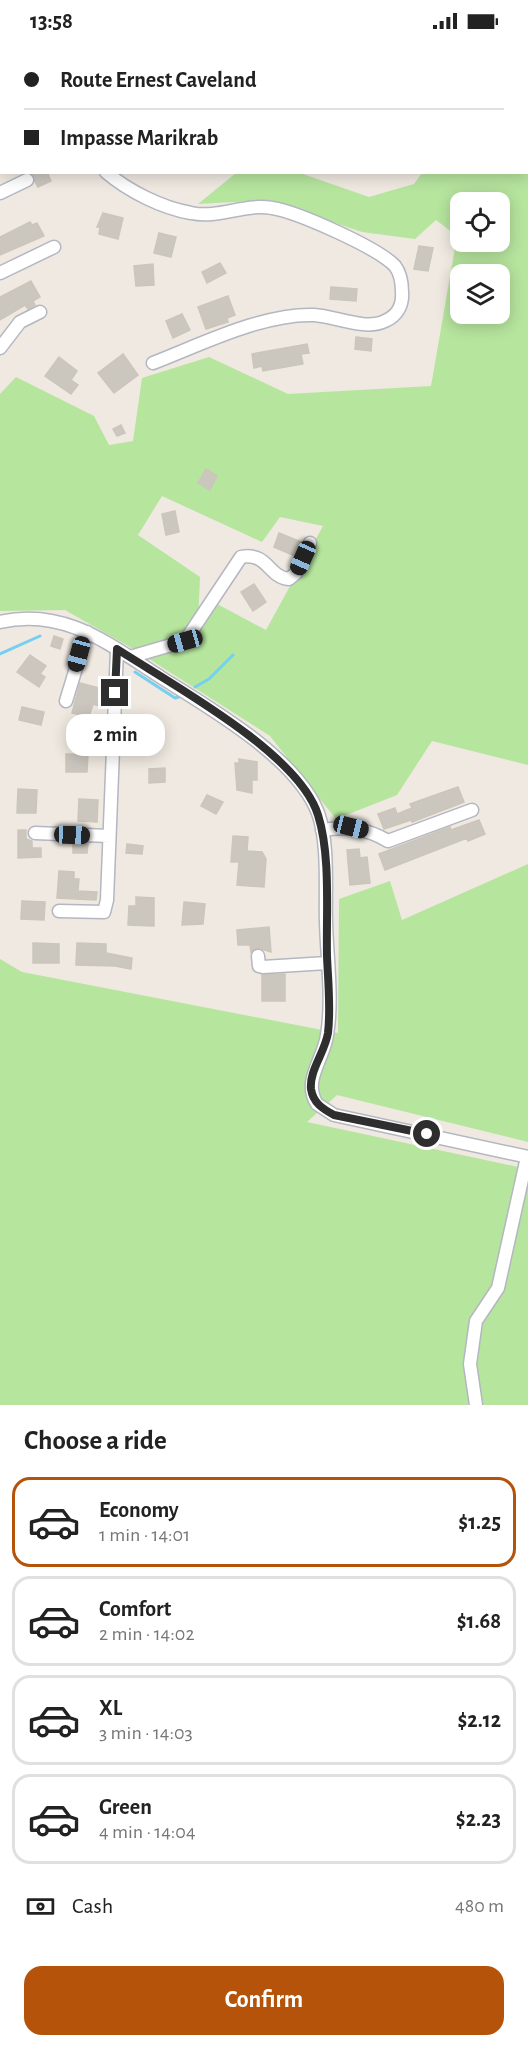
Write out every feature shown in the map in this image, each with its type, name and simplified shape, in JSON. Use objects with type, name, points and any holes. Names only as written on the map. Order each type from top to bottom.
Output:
[{"type":"street","points":[[108,174],[116,182],[171,208],[193,214],[218,215],[272,207],[291,213],[379,253],[395,267],[401,277],[401,304],[394,316],[383,323],[313,315],[290,317],[259,324],[153,363]]},
{"type":"street","points":[[0,193],[27,180]]},
{"type":"street","points":[[0,273],[54,248]]},
{"type":"street","points":[[0,348],[20,322],[40,312]]},
{"type":"street","points":[[130,657],[185,641],[241,557],[252,555],[264,561],[281,579],[289,579],[296,573],[310,543]]},
{"type":"street","points":[[0,622],[22,617],[45,619],[87,632],[249,734],[304,788],[318,813],[322,830],[327,1036],[311,1084],[317,1104],[334,1115],[527,1157],[498,1288],[476,1321],[470,1364],[476,1405]]},
{"type":"street","points":[[66,701],[87,632]]},
{"type":"street","points":[[59,911],[104,912],[108,886],[117,649]]},
{"type":"street","points":[[322,830],[351,827],[375,833],[388,841],[472,810]]},
{"type":"street","points":[[34,833],[109,836]]},
{"type":"street","points":[[258,956],[260,966],[263,968],[327,963]]},
{"type":"green space","points":[[235,174],[303,174],[369,197],[414,184],[421,174],[528,174],[528,765],[432,741],[397,795],[336,819],[270,736],[135,650],[65,610],[0,611],[0,394],[16,377],[94,416],[109,445],[133,441],[142,378],[209,357],[288,394],[431,386],[450,276],[450,324],[510,324],[510,264],[452,264],[454,252],[510,252],[510,192],[450,192],[450,231],[436,220],[415,239],[362,232],[267,200],[198,204]],"holes":[[[162,496],[262,542],[280,517],[323,526],[266,630],[217,604],[198,623],[200,577],[138,535]]]},
{"type":"green space","points":[[528,864],[528,1142],[337,1095],[307,1122],[528,1169],[528,1405],[0,1405],[0,959],[22,972],[338,1033],[339,899],[390,881],[402,920]]},
{"type":"building","points":[[31,174],[48,174],[51,181],[38,187]]},
{"type":"building","points":[[103,213],[123,218],[118,239],[99,234],[100,227],[97,227]]},
{"type":"building","points":[[30,222],[32,225],[37,223],[44,236],[0,255],[0,237]]},
{"type":"building","points":[[159,233],[176,237],[171,257],[154,253]]},
{"type":"building","points":[[419,246],[433,248],[428,271],[414,269]]},
{"type":"building","points":[[220,263],[226,273],[207,283],[202,272]]},
{"type":"building","points":[[153,264],[154,285],[136,286],[134,266]]},
{"type":"building","points":[[31,281],[40,297],[33,301],[35,305],[28,309],[25,305],[0,320],[0,297]]},
{"type":"building","points":[[331,287],[357,289],[356,301],[330,299]]},
{"type":"building","points":[[228,296],[235,315],[227,318],[228,322],[206,329],[198,307]]},
{"type":"building","points":[[182,314],[190,330],[173,338],[166,321]]},
{"type":"building","points":[[356,337],[372,339],[371,351],[355,349]]},
{"type":"building","points":[[307,344],[309,353],[301,354],[303,364],[263,371],[262,366],[254,368],[252,354]]},
{"type":"building","points":[[123,354],[138,375],[114,393],[98,373]]},
{"type":"building","points":[[59,357],[77,371],[71,380],[78,385],[71,394],[45,376]]},
{"type":"building","points":[[121,425],[125,433],[117,436],[113,429]]},
{"type":"building","points":[[206,469],[217,476],[210,490],[198,483]]},
{"type":"building","points":[[175,511],[179,532],[166,535],[162,514]]},
{"type":"building","points":[[279,533],[301,542],[295,556],[274,547]]},
{"type":"building","points":[[254,584],[266,602],[253,611],[241,592]]},
{"type":"building","points":[[54,636],[63,639],[60,649],[51,646]]},
{"type":"building","points":[[30,655],[46,666],[40,674],[45,677],[39,687],[17,672]]},
{"type":"building","points":[[80,683],[103,689],[99,706],[93,704],[89,717],[72,713]]},
{"type":"building","points":[[22,707],[44,712],[41,725],[19,720]]},
{"type":"building","points":[[66,754],[88,755],[87,772],[66,772]]},
{"type":"building","points":[[239,759],[257,762],[257,780],[252,780],[252,793],[237,790],[235,763],[239,763]]},
{"type":"building","points":[[165,768],[165,782],[149,783],[149,769]]},
{"type":"building","points":[[458,787],[464,802],[412,822],[411,820],[384,829],[378,814],[395,808],[397,814],[412,808],[410,804]]},
{"type":"building","points":[[18,789],[37,790],[36,813],[17,813]]},
{"type":"building","points":[[207,795],[223,802],[216,814],[201,806]]},
{"type":"building","points":[[79,799],[98,800],[97,822],[78,821]]},
{"type":"building","points":[[479,820],[485,834],[468,841],[467,838],[385,870],[379,854],[450,827],[451,830]]},
{"type":"building","points":[[18,830],[26,830],[26,839],[32,841],[32,848],[41,848],[41,857],[18,858]]},
{"type":"building","points":[[233,836],[248,837],[247,851],[262,852],[266,859],[264,887],[237,885],[239,862],[231,862]]},
{"type":"building","points":[[73,844],[88,844],[87,853],[73,853]]},
{"type":"building","points":[[127,844],[143,846],[142,854],[126,853]]},
{"type":"building","points":[[359,849],[360,858],[367,857],[370,883],[350,885],[347,850]]},
{"type":"building","points":[[59,871],[74,872],[74,879],[79,879],[78,891],[97,892],[96,900],[57,898]]},
{"type":"building","points":[[136,897],[154,898],[154,926],[128,925],[129,906],[136,906]]},
{"type":"building","points":[[22,901],[45,902],[44,920],[21,919]]},
{"type":"building","points":[[184,902],[205,904],[203,924],[182,925]]},
{"type":"building","points":[[269,927],[271,952],[258,948],[251,952],[250,945],[238,945],[237,930]]},
{"type":"building","points":[[33,943],[59,944],[59,963],[33,963]]},
{"type":"building","points":[[77,943],[106,944],[106,953],[132,958],[131,969],[115,966],[76,965]]},
{"type":"building","points":[[285,974],[285,1001],[262,1001],[262,975]]},
{"type":"waterway","points":[[0,654],[40,636]]},
{"type":"waterway","points":[[195,687],[209,679],[233,655]]},
{"type":"waterway","points":[[135,672],[175,698],[182,696]]},
{"type":"route","points":[[115,693],[117,649],[249,734],[304,788],[318,813],[322,830],[325,873],[329,1022],[325,1048],[311,1084],[314,1099],[324,1110],[334,1115],[427,1134]]}]
